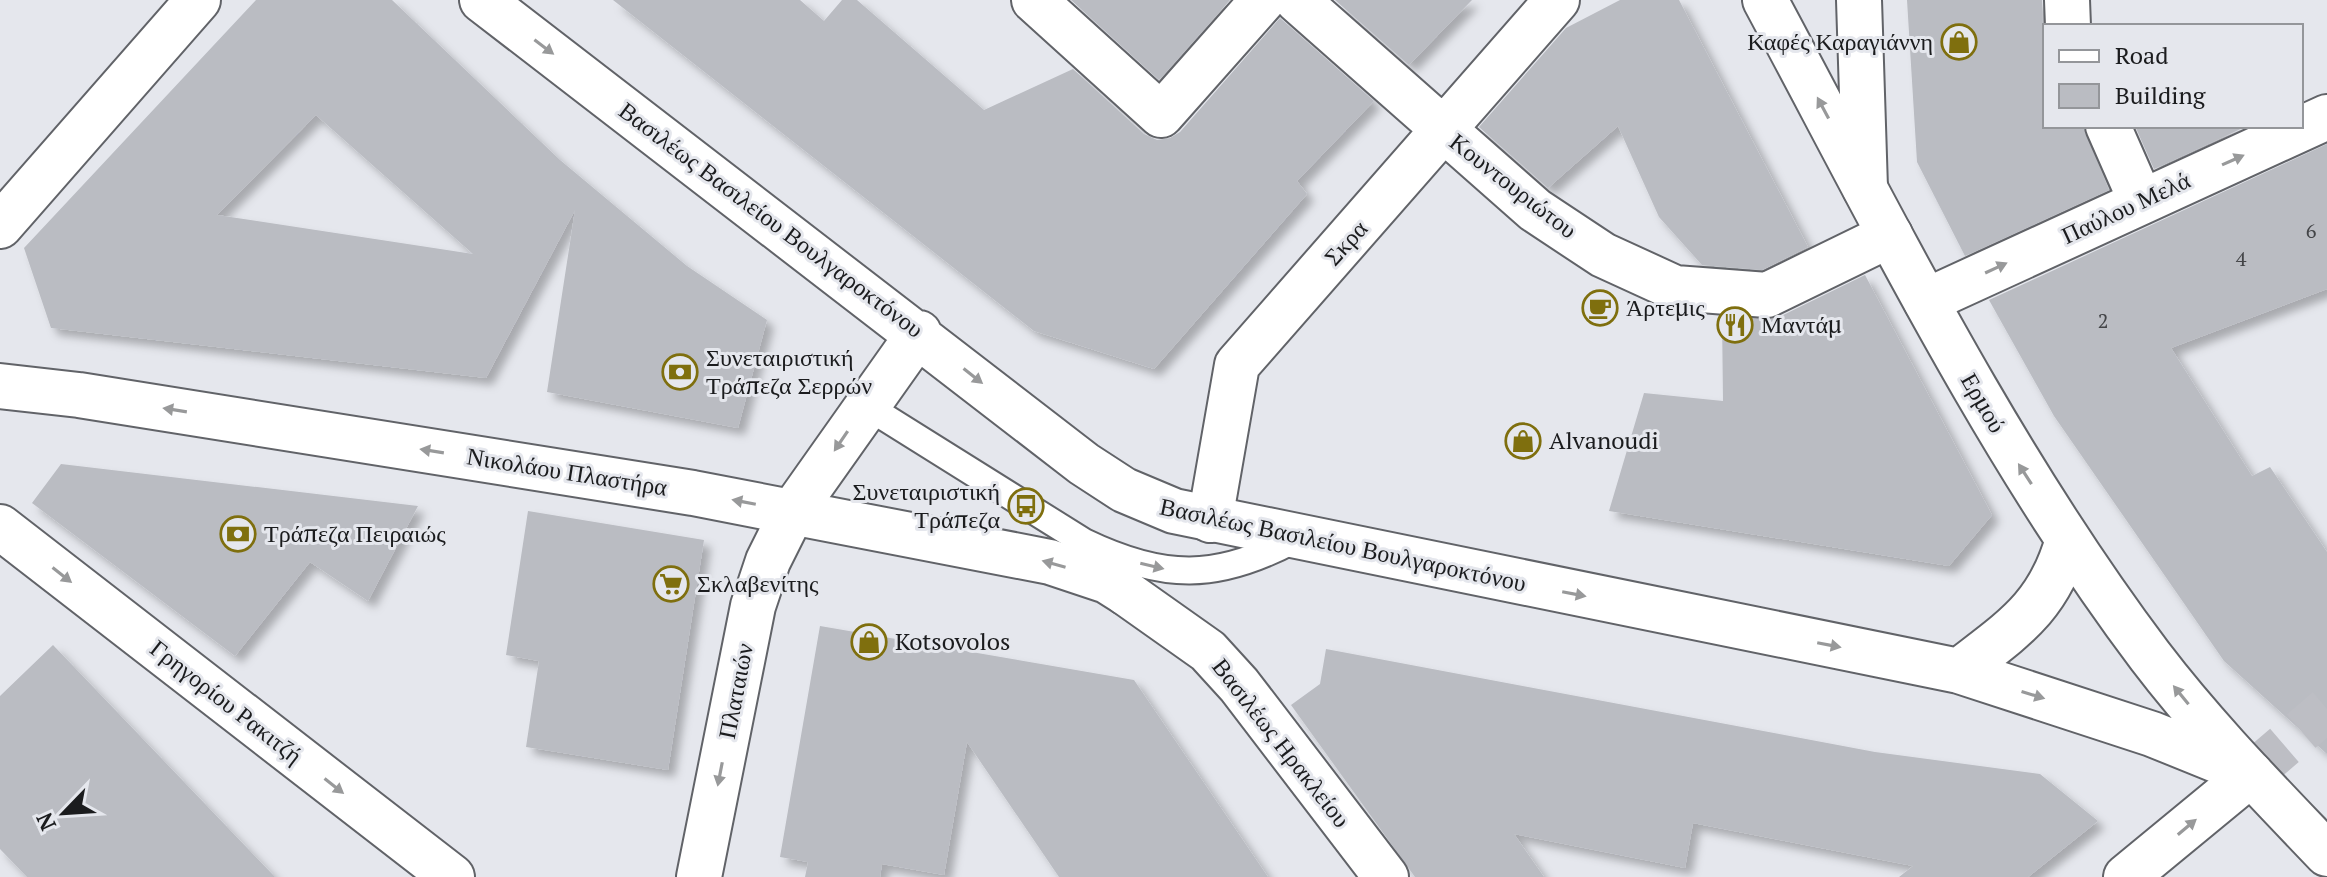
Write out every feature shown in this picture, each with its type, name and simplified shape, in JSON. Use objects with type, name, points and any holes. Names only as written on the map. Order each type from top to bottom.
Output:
[{"type":"street","points":[[0,226],[198,0]]},
{"type":"street","name":"Βασιλέως Βασιλείου Βουλγαροκτόνου","points":[[482,0],[1111,481],[1149,503],[1295,539],[1959,671],[2152,734],[2251,774]]},
{"type":"street","points":[[1034,0],[1161,115],[1263,0]]},
{"type":"street","name":"Κουντουριώτου","points":[[1297,0],[1535,210],[1603,255],[1675,288],[1767,295],[1890,235]]},
{"type":"street","name":"Σκρα","points":[[1210,520],[1237,365],[1445,132],[1557,0]]},
{"type":"street","name":"Ερμού","points":[[1765,0],[1984,406],[2068,539],[2151,657],[2207,727],[2327,854]]},
{"type":"street","points":[[1859,0],[1865,188]]},
{"type":"street","points":[[2067,0],[2068,24]]},
{"type":"street","name":"Παύλου Μελά","points":[[2303,128],[2327,117]]},
{"type":"street","points":[[2109,128],[2141,201]]},
{"type":"street","name":"Παύλου Μελά","points":[[1926,301],[2303,128]]},
{"type":"street","name":"Πλαταιών","points":[[699,877],[753,606],[768,561],[793,511],[865,405],[919,333]]},
{"type":"street","name":"Νικολάου Πλαστήρα","points":[[0,386],[111,400],[793,511],[1050,562],[1107,581],[1126,593]]},
{"type":"street","name":"Γρηγορίου Ρακιτζή","points":[[0,527],[452,877]]},
{"type":"street","points":[[1959,671],[2043,599],[2059,572],[2068,539]]},
{"type":"street","name":"Βασιλέως Ηρακλείου","points":[[1126,593],[1208,651],[1239,685],[1386,877]]},
{"type":"street","points":[[2126,877],[2251,774]]},
{"type":"lane","points":[[865,405],[1084,542],[1109,554],[1187,573],[1254,561],[1295,539]]},
{"type":"building","points":[[256,0],[392,0],[560,160],[687,266],[767,320],[738,428],[547,392],[575,210],[486,378],[51,328],[24,248]],"holes":[[[316,115],[473,254],[217,215]]]},
{"type":"building","points":[[613,0],[800,0],[824,21],[842,0],[857,0],[984,110],[1073,69],[1144,134],[1157,140],[1180,132],[1280,18],[1374,101],[1297,181],[1307,194],[1154,369],[1034,331]]},
{"type":"building","points":[[1071,0],[1230,0],[1159,80]]},
{"type":"building","points":[[1335,0],[1472,0],[1409,65]]},
{"type":"building","points":[[1620,0],[1679,0],[1808,247],[1762,270],[1702,265],[1659,217],[1618,126],[1548,188],[1479,127],[1566,28]]},
{"type":"building","points":[[1907,0],[2042,0],[2043,128],[2084,128],[2109,190],[1965,256],[1917,162]]},
{"type":"building","points":[[2136,128],[2243,128],[2154,169]]},
{"type":"building","points":[[2327,144],[2327,289],[2171,348],[2252,476],[2270,467],[2327,552],[2327,754],[2224,661],[2054,416],[1989,300]]},
{"type":"building","points":[[1865,275],[1992,515],[1949,566],[1609,511],[1644,393],[1723,401],[1722,317],[1777,318]]},
{"type":"building","name":"Τράπεζα Πειραιώς","points":[[61,464],[418,506],[368,601],[310,562],[235,656],[32,503]]},
{"type":"building","points":[[528,511],[704,540],[668,770],[526,747],[539,661],[506,655]]},
{"type":"building","points":[[820,626],[1134,680],[1268,877],[1059,877],[967,742],[944,875],[882,864],[880,877],[805,877],[808,862],[780,857]]},
{"type":"building","points":[[53,645],[275,877],[27,877],[0,849],[0,696]]},
{"type":"building","points":[[1326,649],[1875,752],[2040,774],[2098,821],[2028,877],[1899,877],[1913,866],[1693,823],[1685,868],[1514,834],[1544,877],[1415,877],[1291,705],[1320,684]]},
{"type":"tunnel","points":[[2251,774],[2327,709]]},
{"type":"place","name":"Καφές Καραγιάννη","points":[[1959,42]]},
{"type":"place","name":"Άρτεμις","points":[[1600,308]]},
{"type":"place","name":"Μαντάμ","points":[[1735,325]]},
{"type":"place","name":"Συνεταιριστική Τράπεζα Σερρών","points":[[680,372]]},
{"type":"place","name":"Alvanoudi","points":[[1523,441]]},
{"type":"place","name":"Συνεταιριστική Τράπεζα","points":[[1026,506]]},
{"type":"place","name":"Τράπεζα Πειραιώς","points":[[238,534]]},
{"type":"place","name":"Σκλαβενίτης","points":[[671,584]]},
{"type":"place","name":"Kotsovolos","points":[[869,642]]}]
